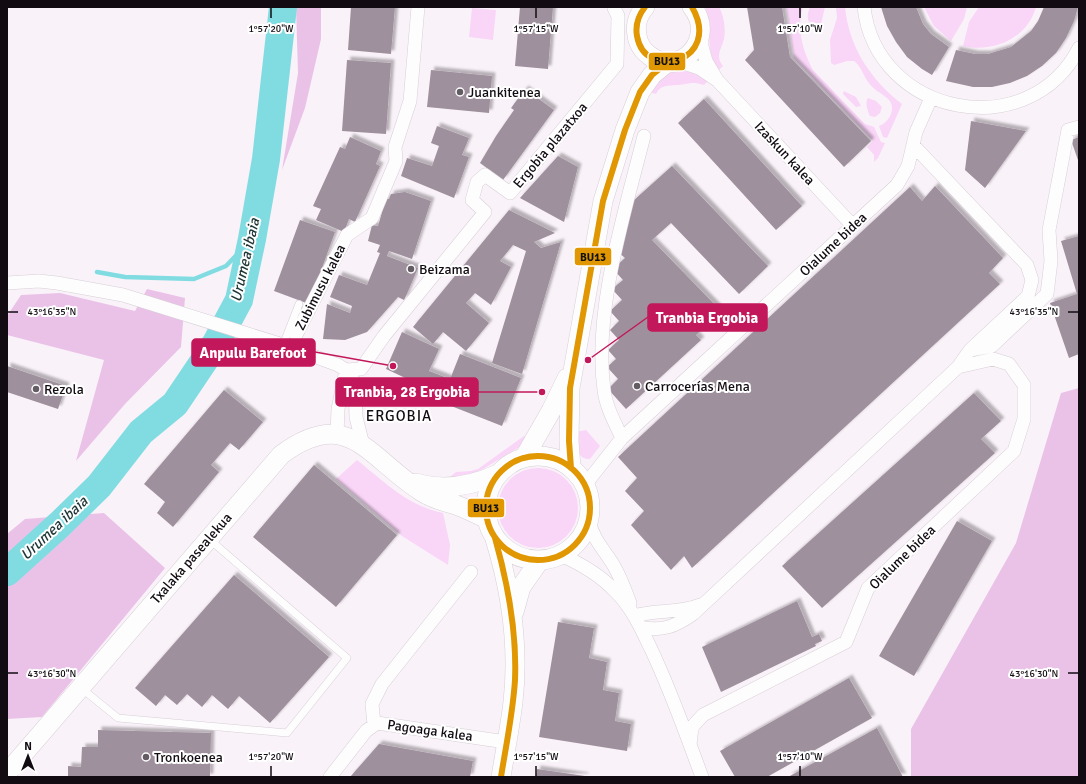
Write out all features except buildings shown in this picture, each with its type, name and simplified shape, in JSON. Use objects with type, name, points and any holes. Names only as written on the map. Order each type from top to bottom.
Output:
[{"type":"main road","points":[[571,468],[568,415],[573,362],[603,201],[625,130],[640,92],[652,75],[673,61],[688,56],[695,49],[700,39],[700,23],[693,7]]},
{"type":"main road","points":[[638,11],[636,34],[641,47],[643,70],[640,92]]},
{"type":"main road","points":[[641,47],[652,58],[673,61]]},
{"type":"main road","points":[[524,458],[552,411],[573,362]]},
{"type":"main road","name":"Txalaka pasealekua","points":[[7,773],[281,455],[301,441],[325,434],[337,435],[363,445],[407,481],[428,495],[466,509],[487,519]]},
{"type":"main road","points":[[495,538],[510,552],[529,560],[540,560],[561,555],[579,541],[589,521],[589,497],[585,485],[571,468],[549,457],[536,456],[524,458],[506,467],[498,474],[487,495],[487,519],[495,538],[506,579],[513,621]]},
{"type":"main road","name":"Txalaka pasealekua","points":[[407,481],[422,485],[453,487],[469,485],[498,474]]},
{"type":"main road","points":[[501,777],[513,701],[514,609],[521,587],[540,560]]},
{"type":"street","name":"Zubimusu kalea","points":[[296,335],[347,235],[372,218],[396,161],[395,147],[410,102],[418,7]]},
{"type":"street","name":"Ergobia plazatxoa","points":[[346,370],[361,369],[384,336],[486,212],[472,200],[477,182],[485,175],[510,193],[617,64],[618,16],[614,8],[615,7]]},
{"type":"street","points":[[864,7],[869,30],[883,58],[904,81],[931,98],[962,106],[978,108],[994,107],[1024,99],[1039,92],[1053,83],[1065,71],[1079,48]]},
{"type":"street","name":"Izaskun kalea","points":[[700,39],[706,61],[718,81],[853,226]]},
{"type":"street","name":"Izaskun kalea","points":[[673,61],[699,68],[718,81]]},
{"type":"street","name":"Oialume bidea","points":[[585,485],[622,438],[897,185],[908,166],[916,132],[931,98]]},
{"type":"street","points":[[970,350],[992,346],[1047,294],[1051,261],[1049,230],[1068,130],[1079,127]]},
{"type":"street","points":[[622,438],[610,413],[604,391],[602,363],[605,314],[616,247],[644,136]]},
{"type":"street","points":[[637,622],[646,613],[675,612],[705,603],[958,367],[970,350],[1028,296],[1032,286],[1032,275],[1027,266],[913,145]]},
{"type":"street","points":[[7,283],[39,281],[123,295],[279,344],[332,363],[346,370],[352,377],[355,384],[356,417],[363,445]]},
{"type":"street","name":"Oialume bidea","points":[[690,745],[692,727],[702,715],[846,642],[868,588],[1014,451],[1024,419],[1024,385],[1009,364],[993,359],[958,367]]},
{"type":"street","points":[[337,435],[338,410],[346,370]]},
{"type":"street","name":"Oialume bidea","points":[[589,521],[594,539],[614,565],[622,581],[637,622],[667,683],[702,777]]},
{"type":"street","name":"Oialume bidea","points":[[561,555],[576,562],[603,579],[618,594],[637,622]]},
{"type":"street","points":[[374,724],[372,704],[382,684],[471,572]]},
{"type":"street","name":"Pagoaga kalea","points":[[330,777],[362,736],[374,724],[390,724],[506,742]]},
{"type":"lane","points":[[279,344],[299,304]]},
{"type":"lane","points":[[80,687],[118,718],[287,733],[347,658],[208,538]]},
{"type":"shaded area","points":[[296,7],[321,7],[321,39],[305,108],[282,170],[298,73]]},
{"type":"shaded area","points":[[705,7],[719,7],[725,27],[725,35],[719,56],[723,66],[719,70],[711,54],[708,16]]},
{"type":"shaded area","points":[[786,7],[803,7],[800,31],[806,56],[813,70],[865,124],[874,127],[881,142],[885,143],[878,158],[874,162],[874,155],[867,147],[873,141],[794,58]]},
{"type":"shaded area","points":[[810,7],[825,7],[821,24],[813,26],[809,22],[808,15]]},
{"type":"shaded area","points":[[836,7],[845,7],[847,22],[856,49],[871,73],[880,84],[902,104],[887,138],[883,137],[879,126],[886,122],[891,114],[892,106],[890,102],[870,85],[854,61],[847,61],[834,65],[831,63],[830,40],[837,18]]},
{"type":"shaded area","points":[[924,7],[967,7],[964,19],[951,41],[934,26]]},
{"type":"shaded area","points":[[979,7],[1036,7],[1032,18],[1025,28],[1007,41],[986,47],[974,48],[963,46],[969,22]]},
{"type":"shaded area","points":[[472,8],[496,10],[493,40],[469,37]]},
{"type":"shaded area","points":[[684,71],[693,73],[708,81],[704,85],[693,83],[665,86],[656,94],[649,92],[655,83],[664,76],[673,72]]},
{"type":"shaded area","points":[[844,91],[856,97],[861,106],[856,107],[843,94]]},
{"type":"shaded area","points":[[868,98],[876,101],[882,107],[880,113],[875,117],[870,116],[868,111]]},
{"type":"shaded area","points":[[147,289],[185,298],[181,347],[125,404],[76,461],[104,360],[7,335],[7,316],[21,295],[60,293],[135,311]]},
{"type":"shaded area","points":[[1079,388],[1079,777],[911,777],[911,729],[1016,543],[1061,393]]},
{"type":"shaded area","points":[[586,430],[600,446],[590,459],[585,459],[579,454],[577,445],[576,432]]},
{"type":"shaded area","points":[[524,436],[529,439],[523,445],[483,469],[466,476],[450,477],[456,472],[478,469]]},
{"type":"shaded area","points":[[357,460],[387,485],[407,499],[418,505],[443,513],[450,545],[448,565],[402,536],[336,479]]},
{"type":"shaded area","points":[[538,468],[553,471],[566,480],[575,493],[578,508],[575,523],[566,536],[553,545],[538,548],[523,545],[510,536],[501,523],[498,508],[501,493],[510,480],[523,471]]},
{"type":"shaded area","points":[[104,513],[165,568],[42,717],[7,719],[7,534],[25,519]]},
{"type":"waterway","name":"Urumea ibaia","points":[[7,572],[99,486],[141,432],[175,404],[216,343],[239,300],[252,239],[266,159],[283,7]]},
{"type":"waterway","points":[[97,272],[125,277],[194,279],[226,266],[252,239]]},
{"type":"transit line","name":"BU13","points":[[645,7],[636,28],[637,36],[643,50],[653,59],[666,62],[679,59],[690,52],[698,41],[699,26],[692,7]]},
{"type":"transit line","name":"BU13","points":[[571,468],[569,441],[570,388],[603,201],[625,130],[640,92],[652,75],[668,62]]},
{"type":"transit line","name":"BU13","points":[[538,456],[558,460],[575,471],[586,488],[590,508],[586,528],[575,545],[558,556],[538,560],[518,556],[501,545],[490,528],[486,508],[490,488],[501,471],[518,460],[538,456]]},
{"type":"transit line","name":"BU13","points":[[495,538],[508,590],[515,644],[513,705],[501,777]]},
{"type":"place","name":"Juankitenea","points":[[460,92]]},
{"type":"place","name":"Beizama","points":[[411,269]]},
{"type":"place","name":"Tranbia Ergobia","points":[[588,360]]},
{"type":"place","name":"Anpulu Barefoot","points":[[393,366]]},
{"type":"place","name":"Carrocerías Mena","points":[[637,386]]},
{"type":"place","name":"Rezola","points":[[36,389]]},
{"type":"place","name":"Tranbia, 28 Ergobia","points":[[542,392]]},
{"type":"place","name":"Tronkoenea","points":[[146,757]]},
{"type":"district","name":"ERGOBIA","points":[[399,416]]}]
